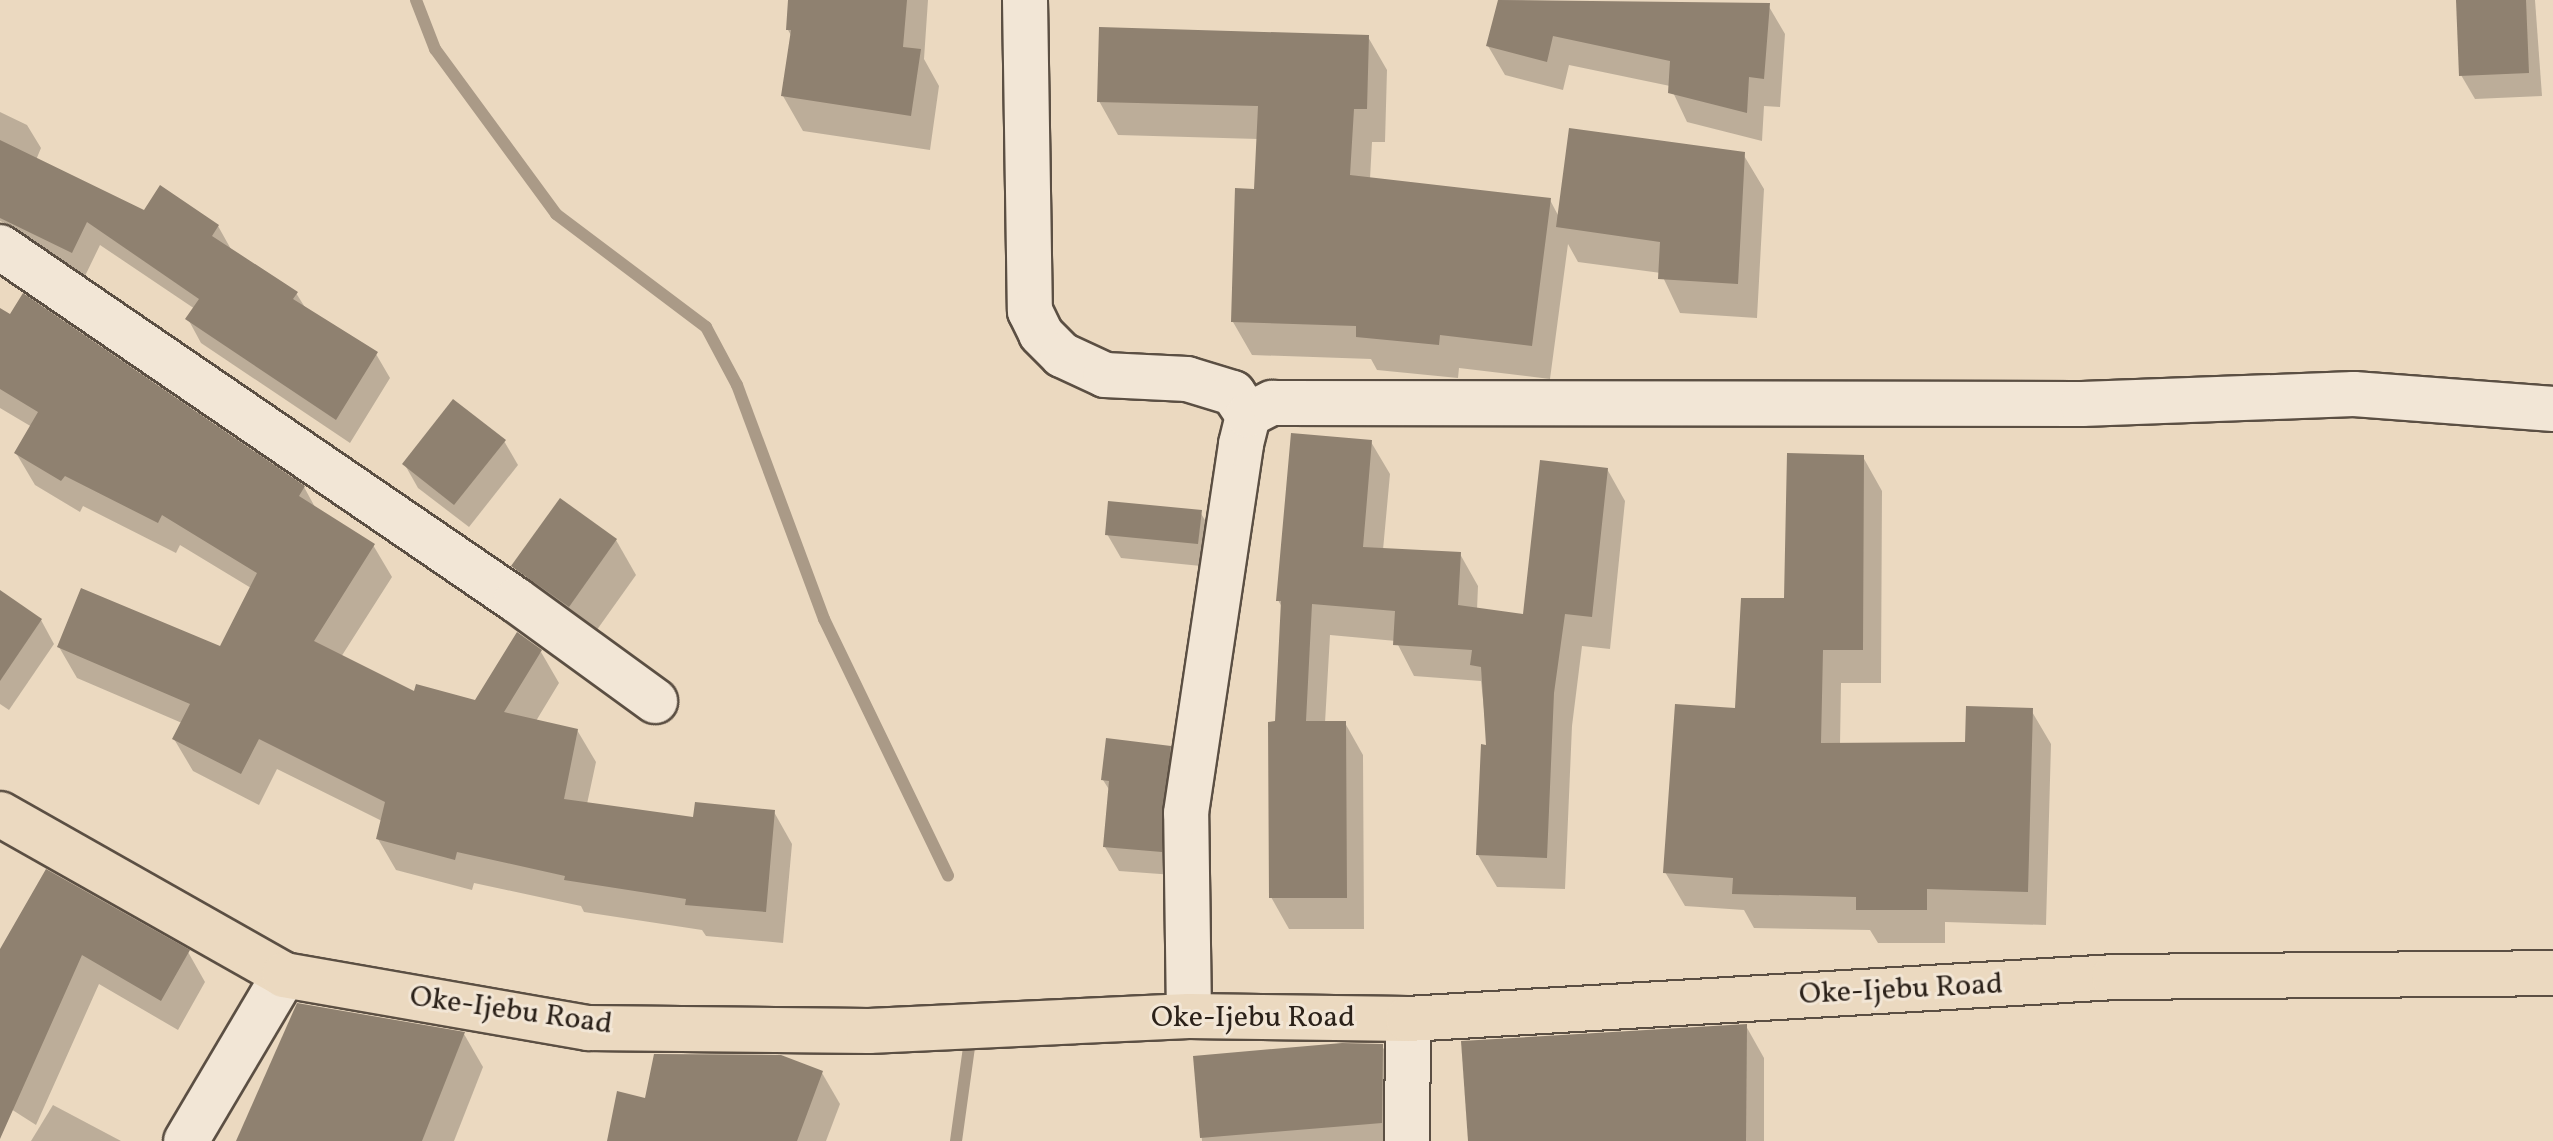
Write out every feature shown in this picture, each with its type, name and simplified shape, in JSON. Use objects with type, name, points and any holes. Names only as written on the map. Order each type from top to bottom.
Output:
[{"type":"main road","name":"Oke-Ijebu Road","points":[[0,814],[284,975],[588,1028],[869,1031],[1189,1016],[1408,1019],[2114,977],[2553,973]]},
{"type":"street","points":[[1025,0],[1030,311],[1041,334],[1062,355],[1105,375],[1187,379],[1233,393],[1248,415],[1186,813],[1189,1016]]},
{"type":"street","points":[[0,247],[516,600],[655,701]]},
{"type":"street","points":[[1248,415],[1272,403],[2082,404],[2354,394],[2553,409]]},
{"type":"street","points":[[186,1141],[284,975]]},
{"type":"street","points":[[1407,1141],[1408,1019]]},
{"type":"building","points":[[788,0],[907,0],[903,47],[921,49],[911,116],[781,96],[791,30],[786,30]]},
{"type":"building","points":[[1498,0],[1770,3],[1764,79],[1749,77],[1747,113],[1668,93],[1670,61],[1553,36],[1547,62],[1486,46]]},
{"type":"building","points":[[2456,0],[2526,0],[2529,73],[2459,76]]},
{"type":"building","points":[[1099,27],[1369,35],[1367,109],[1354,109],[1350,175],[1551,198],[1532,346],[1440,335],[1439,345],[1356,337],[1356,326],[1231,322],[1235,188],[1254,189],[1258,106],[1097,102]]},
{"type":"building","points":[[1569,128],[1745,152],[1738,284],[1658,279],[1660,242],[1556,227]]},
{"type":"building","points":[[0,140],[144,210],[160,185],[219,225],[212,236],[298,292],[293,299],[378,352],[336,420],[185,319],[199,299],[87,222],[72,253],[0,218]]},
{"type":"building","points":[[23,293],[305,486],[299,496],[375,544],[314,641],[414,691],[416,684],[475,700],[517,632],[542,650],[504,712],[578,729],[564,799],[693,817],[695,802],[775,810],[766,912],[685,905],[686,899],[564,880],[565,876],[457,852],[455,860],[376,839],[385,802],[259,739],[241,774],[172,739],[190,704],[57,647],[81,588],[220,646],[257,573],[162,515],[158,523],[65,476],[61,481],[14,453],[38,412],[0,389],[0,308],[10,314]]},
{"type":"building","points":[[453,399],[506,440],[454,505],[402,464]]},
{"type":"building","points":[[1291,433],[1372,440],[1363,547],[1461,552],[1458,605],[1523,614],[1540,460],[1608,468],[1592,617],[1565,614],[1554,693],[1547,858],[1476,855],[1481,744],[1486,745],[1481,667],[1470,665],[1472,650],[1393,645],[1395,611],[1312,604],[1306,721],[1346,721],[1347,898],[1269,898],[1268,722],[1275,721],[1281,601],[1276,601]]},
{"type":"building","points":[[1787,453],[1864,455],[1863,650],[1823,650],[1821,743],[1965,742],[1966,706],[2033,708],[2028,892],[1927,889],[1927,910],[1856,910],[1856,897],[1732,894],[1733,878],[1663,873],[1675,704],[1735,708],[1741,598],[1784,598]]},
{"type":"building","points":[[560,498],[617,539],[569,607],[511,566]]},
{"type":"building","points":[[1108,501],[1202,510],[1198,544],[1105,535]]},
{"type":"building","points":[[0,590],[42,619],[0,681]]},
{"type":"building","points":[[1106,738],[1171,746],[1162,852],[1103,847],[1109,781],[1101,780]]},
{"type":"building","points":[[46,869],[190,950],[161,1001],[82,955],[0,1139],[0,949]]},
{"type":"building","points":[[297,1003],[465,1032],[422,1141],[236,1141]]},
{"type":"building","points":[[1747,1024],[1746,1141],[1468,1141],[1461,1041]]},
{"type":"building","points":[[1342,1043],[1383,1044],[1382,1123],[1200,1138],[1193,1056]]},
{"type":"building","points":[[654,1054],[781,1055],[823,1071],[797,1141],[607,1141],[617,1091],[645,1098]]},
{"type":"waterway","points":[[416,0],[435,49],[556,214],[706,327],[737,385],[824,619],[948,876]]},
{"type":"waterway","points":[[956,1141],[971,1033]]}]
